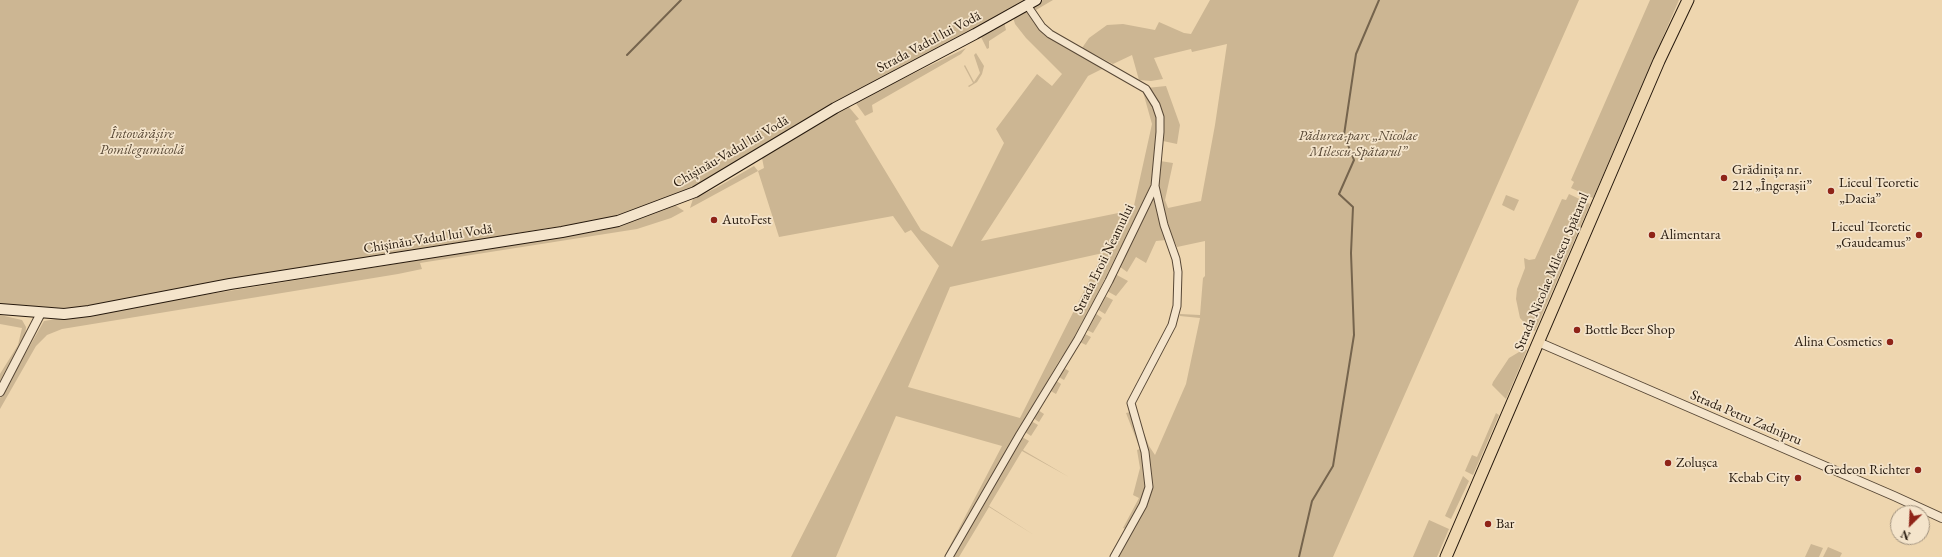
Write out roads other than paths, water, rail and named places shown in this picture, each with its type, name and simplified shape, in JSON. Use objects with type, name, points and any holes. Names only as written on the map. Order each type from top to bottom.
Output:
[{"type":"main road","name":"Strada Nicolae Milescu Spătarul","points":[[1446,557],[1656,68],[1688,0]]},
{"type":"main road","name":"Strada Vadul lui Vodă","points":[[834,108],[1032,3]]},
{"type":"main road","name":"Chișinău-Vadul lui Vodă","points":[[0,309],[64,314],[115,307],[230,284],[562,232],[618,221],[695,192],[834,108]]},
{"type":"street","name":"Strada Eroii Neamului","points":[[949,557],[1047,387],[1078,339],[1154,186],[1160,132],[1160,117],[1156,105],[1146,90],[1123,75],[1050,34],[1042,27],[1032,3]]},
{"type":"street","points":[[1114,557],[1143,505],[1149,487],[1145,452],[1131,403],[1172,325],[1177,306],[1178,272],[1176,259],[1163,221],[1154,186]]},
{"type":"street","points":[[0,392],[41,313]]},
{"type":"street","name":"Strada Petru Zadnipru","points":[[1538,342],[1942,518]]},
{"type":"waterway","points":[[627,55],[681,0]]},
{"type":"waterway","points":[[1299,557],[1312,501],[1333,466],[1354,335],[1351,253],[1353,207],[1339,194],[1354,160],[1344,135],[1356,54],[1379,0]]},
{"type":"place","name":"Grădinița nr. 212 „Îngerașii”","points":[[1724,178]]},
{"type":"place","name":"Liceul Teoretic „Dacia”","points":[[1831,191]]},
{"type":"place","name":"AutoFest","points":[[714,220]]},
{"type":"place","name":"Alimentara","points":[[1652,235]]},
{"type":"place","name":"Liceul Teoretic „Gaudeamus”","points":[[1919,235]]},
{"type":"place","name":"Bottle Beer Shop","points":[[1577,330]]},
{"type":"place","name":"Alina Cosmetics","points":[[1890,342]]},
{"type":"place","name":"Zolușca","points":[[1668,463]]},
{"type":"place","name":"Gedeon Richter","points":[[1918,470]]},
{"type":"place","name":"Kebab City","points":[[1798,478]]},
{"type":"place","name":"Bar","points":[[1488,524]]},
{"type":"park label","name":"Întovărășire Pomilegumicolă","points":[[142,142]]},
{"type":"park label","name":"Pădurea-parc „Nicolae Milescu-Spătarul”","points":[[1358,144]]}]
